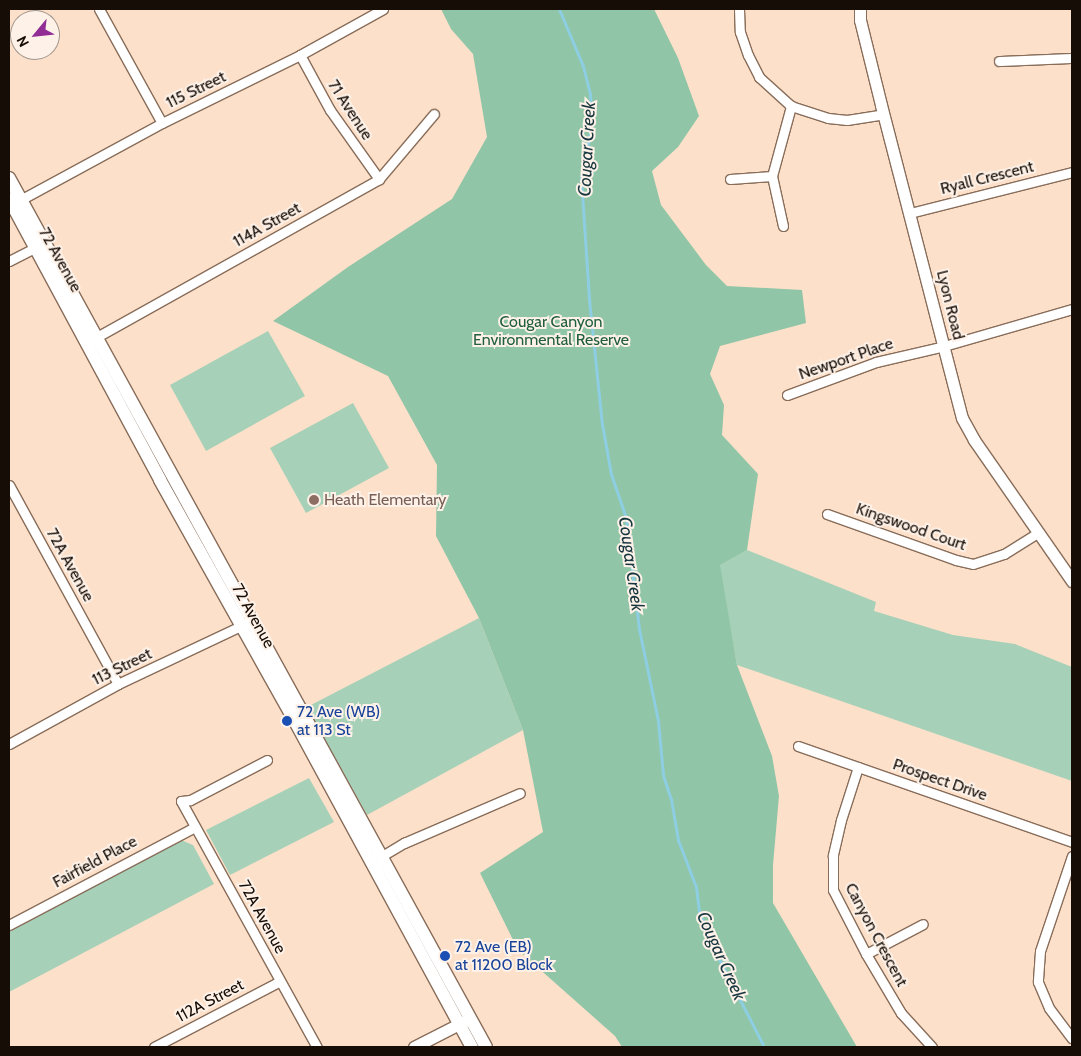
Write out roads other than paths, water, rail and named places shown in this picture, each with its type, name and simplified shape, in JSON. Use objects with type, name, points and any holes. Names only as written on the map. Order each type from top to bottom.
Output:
[{"type":"main road","name":"72 Avenue","points":[[9,178],[55,261],[246,624],[291,714],[465,1021],[486,1047]]},
{"type":"main road","name":"72 Avenue","points":[[9,199],[34,248],[246,624],[382,856],[465,1021],[472,1047]]},
{"type":"street","points":[[99,9],[162,123]]},
{"type":"street","name":"115 Street","points":[[22,199],[162,123],[300,55],[383,9]]},
{"type":"street","points":[[740,9],[740,32],[748,55],[760,77],[791,106],[837,119],[884,114]]},
{"type":"street","name":"Lyon Road","points":[[860,9],[860,20],[962,418],[974,440],[1072,581]]},
{"type":"street","name":"71 Avenue","points":[[300,55],[330,110],[379,180]]},
{"type":"street","points":[[999,61],[1072,58]]},
{"type":"street","points":[[783,226],[772,176],[791,106]]},
{"type":"street","name":"114A Street","points":[[95,338],[379,180],[434,114]]},
{"type":"street","name":"Ryall Crescent","points":[[910,213],[1072,172]]},
{"type":"street","points":[[730,179],[772,176]]},
{"type":"street","points":[[9,261],[34,248],[55,261]]},
{"type":"street","name":"Newport Place","points":[[787,395],[876,362],[944,346],[1072,309]]},
{"type":"street","name":"72A Avenue","points":[[9,485],[118,684]]},
{"type":"street","name":"Kingswood Court","points":[[828,514],[956,560],[973,564],[1004,554],[1038,533]]},
{"type":"street","name":"113 Street","points":[[9,744],[118,684],[246,624]]},
{"type":"street","name":"Prospect Drive","points":[[798,746],[1072,842]]},
{"type":"street","name":"72A Avenue","points":[[266,760],[190,800],[181,801],[317,1047]]},
{"type":"street","name":"Canyon Crescent","points":[[858,767],[841,820],[833,856],[833,885],[866,954],[901,1013],[932,1047]]},
{"type":"street","points":[[382,856],[404,843],[520,793]]},
{"type":"street","name":"Fairfield Place","points":[[9,924],[195,827]]},
{"type":"street","points":[[1072,856],[1040,951],[1038,982],[1049,1008],[1072,1038]]},
{"type":"street","points":[[866,954],[923,924]]},
{"type":"street","name":"112A Street","points":[[154,1047],[280,981]]},
{"type":"street","points":[[414,1047],[465,1021]]},
{"type":"waterway","name":"Cougar Creek","points":[[559,9],[583,66],[590,94],[592,123],[581,178],[589,299],[602,424],[611,474],[626,518],[639,629],[658,721],[663,775],[671,799],[678,840],[696,887],[699,912],[716,953],[764,1047]]},
{"type":"place","name":"Heath Elementary","points":[[314,500]]},
{"type":"place","name":"72 Ave (WB) at 113 St","points":[[287,721]]},
{"type":"place","name":"72 Ave (EB) at 11200 Block","points":[[445,956]]},
{"type":"park label","name":"Cougar Canyon Environmental Reserve","points":[[551,331]]}]
